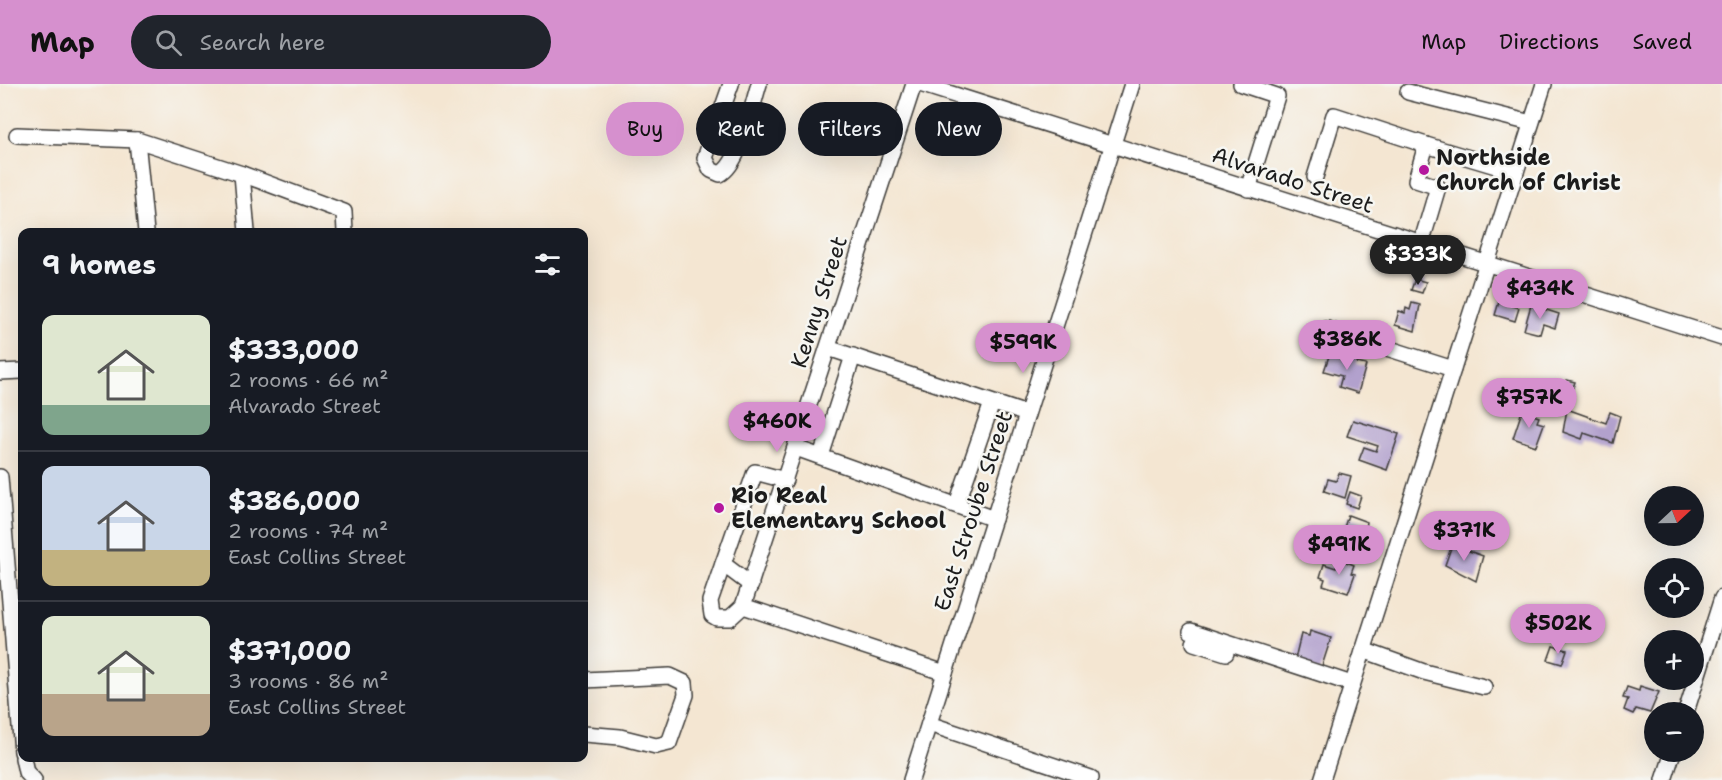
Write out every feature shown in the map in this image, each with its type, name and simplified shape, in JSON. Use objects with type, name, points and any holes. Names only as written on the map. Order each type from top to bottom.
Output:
[{"type":"street","points":[[731,84],[705,158],[711,170],[720,174],[727,171],[735,158],[759,84]]},
{"type":"street","name":"Kenny Street","points":[[743,606],[915,84]]},
{"type":"street","name":"Alvarado Street","points":[[920,84],[1722,338]]},
{"type":"street","name":"East Stroube Street","points":[[911,780],[1132,84]]},
{"type":"street","points":[[1241,84],[1277,96],[1248,189]]},
{"type":"street","points":[[1322,780],[1544,84]]},
{"type":"street","points":[[1408,92],[1441,98],[1531,123]]},
{"type":"street","points":[[1315,177],[1334,115],[1515,172]]},
{"type":"street","points":[[17,135],[137,140],[242,174],[344,212],[345,228]]},
{"type":"street","points":[[137,140],[146,228]]},
{"type":"street","points":[[1421,244],[1438,187],[1416,180],[1426,145]]},
{"type":"street","points":[[242,174],[247,228]]},
{"type":"street","points":[[1327,329],[1453,369]]},
{"type":"street","points":[[828,348],[1027,414]]},
{"type":"street","points":[[821,456],[853,356]]},
{"type":"street","points":[[0,372],[18,371]]},
{"type":"street","points":[[957,504],[992,402]]},
{"type":"street","points":[[796,448],[994,519]]},
{"type":"street","points":[[785,480],[755,472],[710,601],[712,615],[717,618],[730,618],[743,606],[945,673]]},
{"type":"street","points":[[0,477],[18,702]]},
{"type":"street","points":[[723,564],[751,585]]},
{"type":"street","points":[[1689,702],[1722,598]]},
{"type":"street","points":[[1193,637],[1351,688]]},
{"type":"street","points":[[1364,650],[1424,672],[1484,687]]},
{"type":"street","points":[[588,680],[670,676],[685,683],[686,695],[669,743],[656,746],[620,737],[588,734]]},
{"type":"street","points":[[929,724],[1091,778]]},
{"type":"street","points":[[24,762],[26,772],[34,780]]},
{"type":"street","points":[[1664,780],[1670,762]]},
{"type":"building","points":[[1415,279],[1426,282],[1422,293],[1411,290]]},
{"type":"building","points":[[1499,302],[1519,308],[1515,321],[1495,315]]},
{"type":"building","points":[[1412,303],[1420,305],[1415,331],[1395,325],[1399,311],[1405,313],[1406,308],[1410,310]]},
{"type":"building","points":[[1531,305],[1559,314],[1555,328],[1543,324],[1540,334],[1524,330]]},
{"type":"building","points":[[1348,352],[1359,356],[1357,363],[1366,365],[1358,393],[1339,387],[1342,376],[1324,371],[1330,353],[1346,358]]},
{"type":"building","points":[[1567,380],[1575,382],[1571,393],[1563,391]]},
{"type":"building","points":[[1520,383],[1540,389],[1536,402],[1516,396]]},
{"type":"building","points":[[1544,390],[1564,397],[1560,410],[1540,404]]},
{"type":"building","points":[[1567,409],[1606,423],[1610,412],[1620,416],[1613,443],[1584,433],[1582,439],[1563,432]]},
{"type":"building","points":[[1522,411],[1539,417],[1537,422],[1544,424],[1536,446],[1513,438]]},
{"type":"building","points":[[1353,420],[1399,434],[1387,470],[1359,460],[1364,447],[1376,451],[1378,446],[1347,436]]},
{"type":"building","points":[[1339,473],[1351,476],[1345,498],[1324,491],[1328,479],[1336,481]]},
{"type":"building","points":[[1350,492],[1361,496],[1357,508],[1346,504]]},
{"type":"building","points":[[1348,515],[1367,522],[1366,527],[1370,529],[1364,541],[1342,534]]},
{"type":"building","points":[[1452,545],[1483,556],[1476,581],[1445,565]]},
{"type":"building","points":[[1339,559],[1354,565],[1351,573],[1355,574],[1348,593],[1323,585],[1325,579],[1320,577],[1324,564],[1336,568]]},
{"type":"building","points":[[1310,631],[1331,638],[1320,672],[1294,663],[1301,634],[1309,636]]},
{"type":"building","points":[[1553,646],[1567,650],[1562,664],[1548,660]]},
{"type":"building","points":[[1640,686],[1644,687],[1644,690],[1659,692],[1655,702],[1644,702],[1644,711],[1636,709],[1633,714],[1624,710],[1628,699],[1623,698],[1627,687],[1639,691]]},
{"type":"place","name":"Northside Church of Christ","points":[[1424,170]]},
{"type":"place","name":"Rio Real Elementary School","points":[[719,508]]}]
